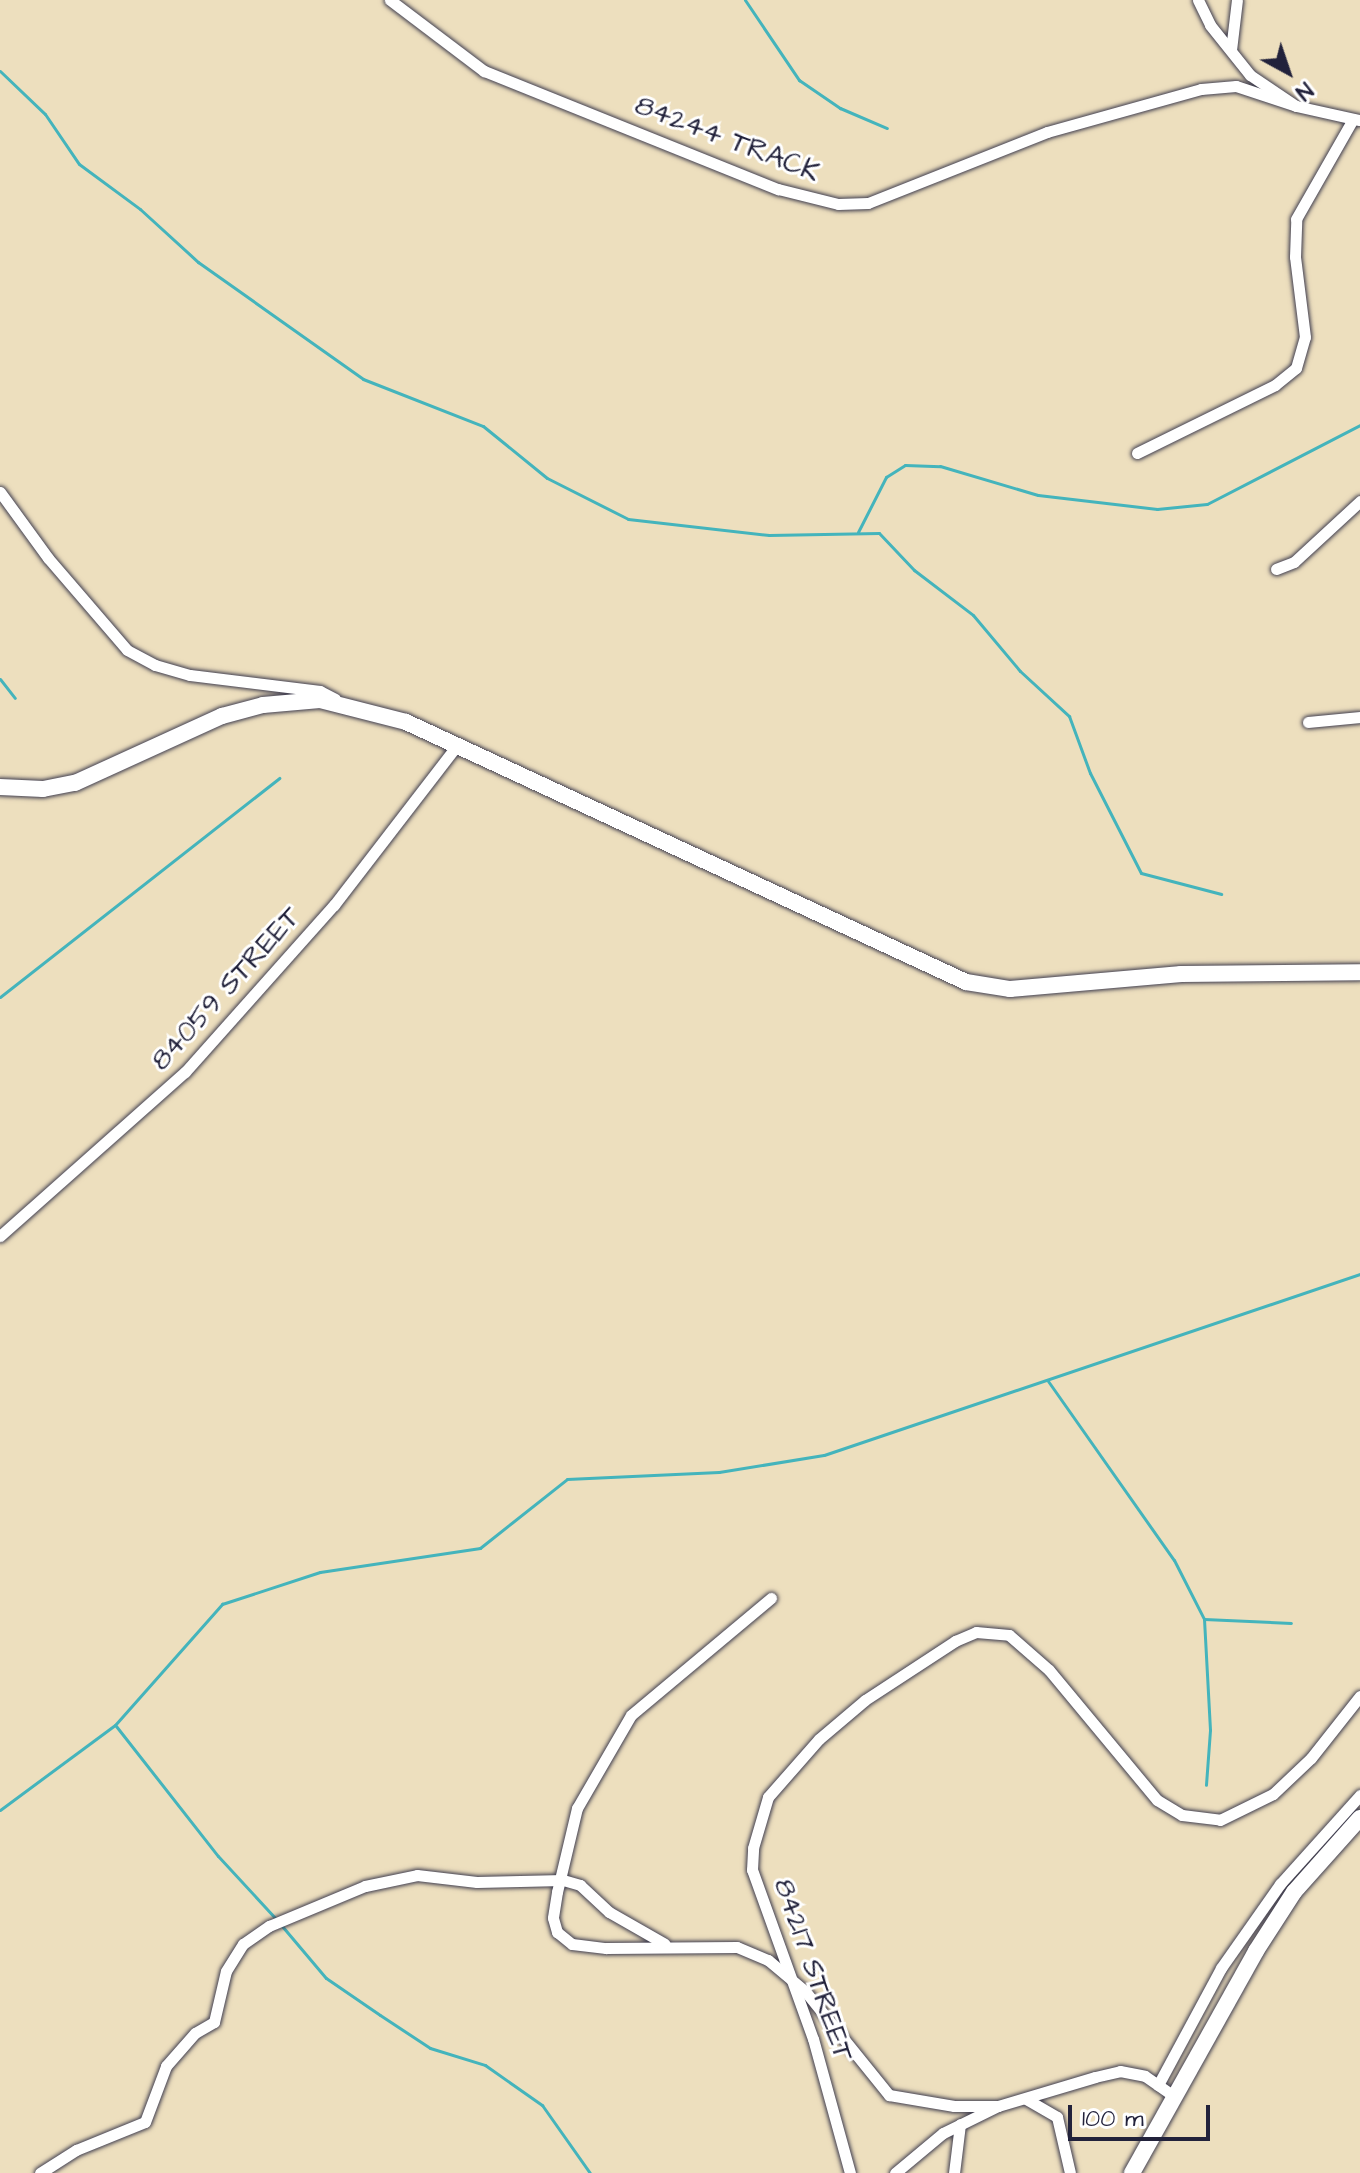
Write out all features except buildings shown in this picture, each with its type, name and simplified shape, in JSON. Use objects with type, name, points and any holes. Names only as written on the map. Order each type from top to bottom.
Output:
[{"type":"street","name":"84244 TRACK","points":[[390,0],[484,71],[778,189],[838,204],[868,203],[1047,132],[1201,89],[1236,86],[1296,106],[1357,120]]},
{"type":"street","points":[[1198,0],[1250,75],[1296,106]]},
{"type":"street","points":[[1231,51],[1237,0]]},
{"type":"street","points":[[1137,453],[1275,385],[1296,368],[1305,337],[1295,257],[1296,219],[1357,120]]},
{"type":"street","points":[[0,492],[82,602],[127,650],[155,665],[190,675],[320,691],[346,705]]},
{"type":"street","points":[[1276,569],[1294,562],[1360,501]]},
{"type":"street","points":[[0,787],[43,789],[75,783],[222,716],[263,705],[320,700],[406,722],[866,938],[990,988],[1181,974],[1360,972]]},
{"type":"street","points":[[1308,722],[1360,717]]},
{"type":"street","name":"84059 STREET","points":[[0,1236],[185,1072],[334,905],[457,745]]},
{"type":"street","points":[[771,1598],[631,1715],[577,1808],[553,1918],[564,1939],[606,1948],[665,1944],[737,1947],[789,1975],[889,2095],[954,2106],[998,2106]]},
{"type":"street","name":"84217 STREET","points":[[850,2173],[835,2109],[752,1870],[753,1848],[768,1797],[848,1712],[955,1641],[992,1633],[1009,1635],[1032,1651],[1141,1786],[1182,1815],[1220,1820],[1273,1794],[1311,1758],[1360,1696]]},
{"type":"street","points":[[1158,2085],[1221,1968],[1280,1884],[1360,1795]]},
{"type":"street","points":[[1132,2173],[1294,1892],[1360,1818]]},
{"type":"street","points":[[40,2173],[76,2150],[145,2122],[166,2066],[219,2012],[230,1958],[269,1926],[395,1876],[563,1880],[580,1885],[609,1912],[665,1944]]},
{"type":"street","points":[[895,2173],[960,2124],[998,2106],[1120,2071],[1158,2085],[1174,2096]]},
{"type":"street","points":[[1026,2099],[1057,2117],[1070,2173]]},
{"type":"street","points":[[954,2173],[960,2124]]},
{"type":"waterway","points":[[745,0],[799,80],[840,108],[887,128]]},
{"type":"waterway","points":[[0,71],[45,114],[79,164],[140,209],[198,262],[363,379],[483,426],[547,478],[628,519],[769,535],[879,533],[914,570],[973,615],[1020,671],[1069,716],[1090,773],[1141,873],[1221,894]]},
{"type":"waterway","points":[[858,532],[886,477],[905,465],[940,466],[1038,495],[1157,509],[1207,504],[1360,425]]},
{"type":"waterway","points":[[0,679],[15,698]]},
{"type":"waterway","points":[[0,997],[279,778]]},
{"type":"waterway","points":[[0,1810],[115,1725],[222,1604],[320,1572],[480,1548],[567,1479],[719,1472],[824,1455],[1360,1274]]},
{"type":"waterway","points":[[1048,1381],[1174,1560],[1204,1619],[1210,1730],[1206,1785]]},
{"type":"waterway","points":[[1204,1619],[1291,1623]]},
{"type":"waterway","points":[[116,1726],[218,1856],[277,1920]]},
{"type":"waterway","points":[[282,1926],[326,1978],[430,2048],[485,2065],[542,2105],[590,2173]]}]
